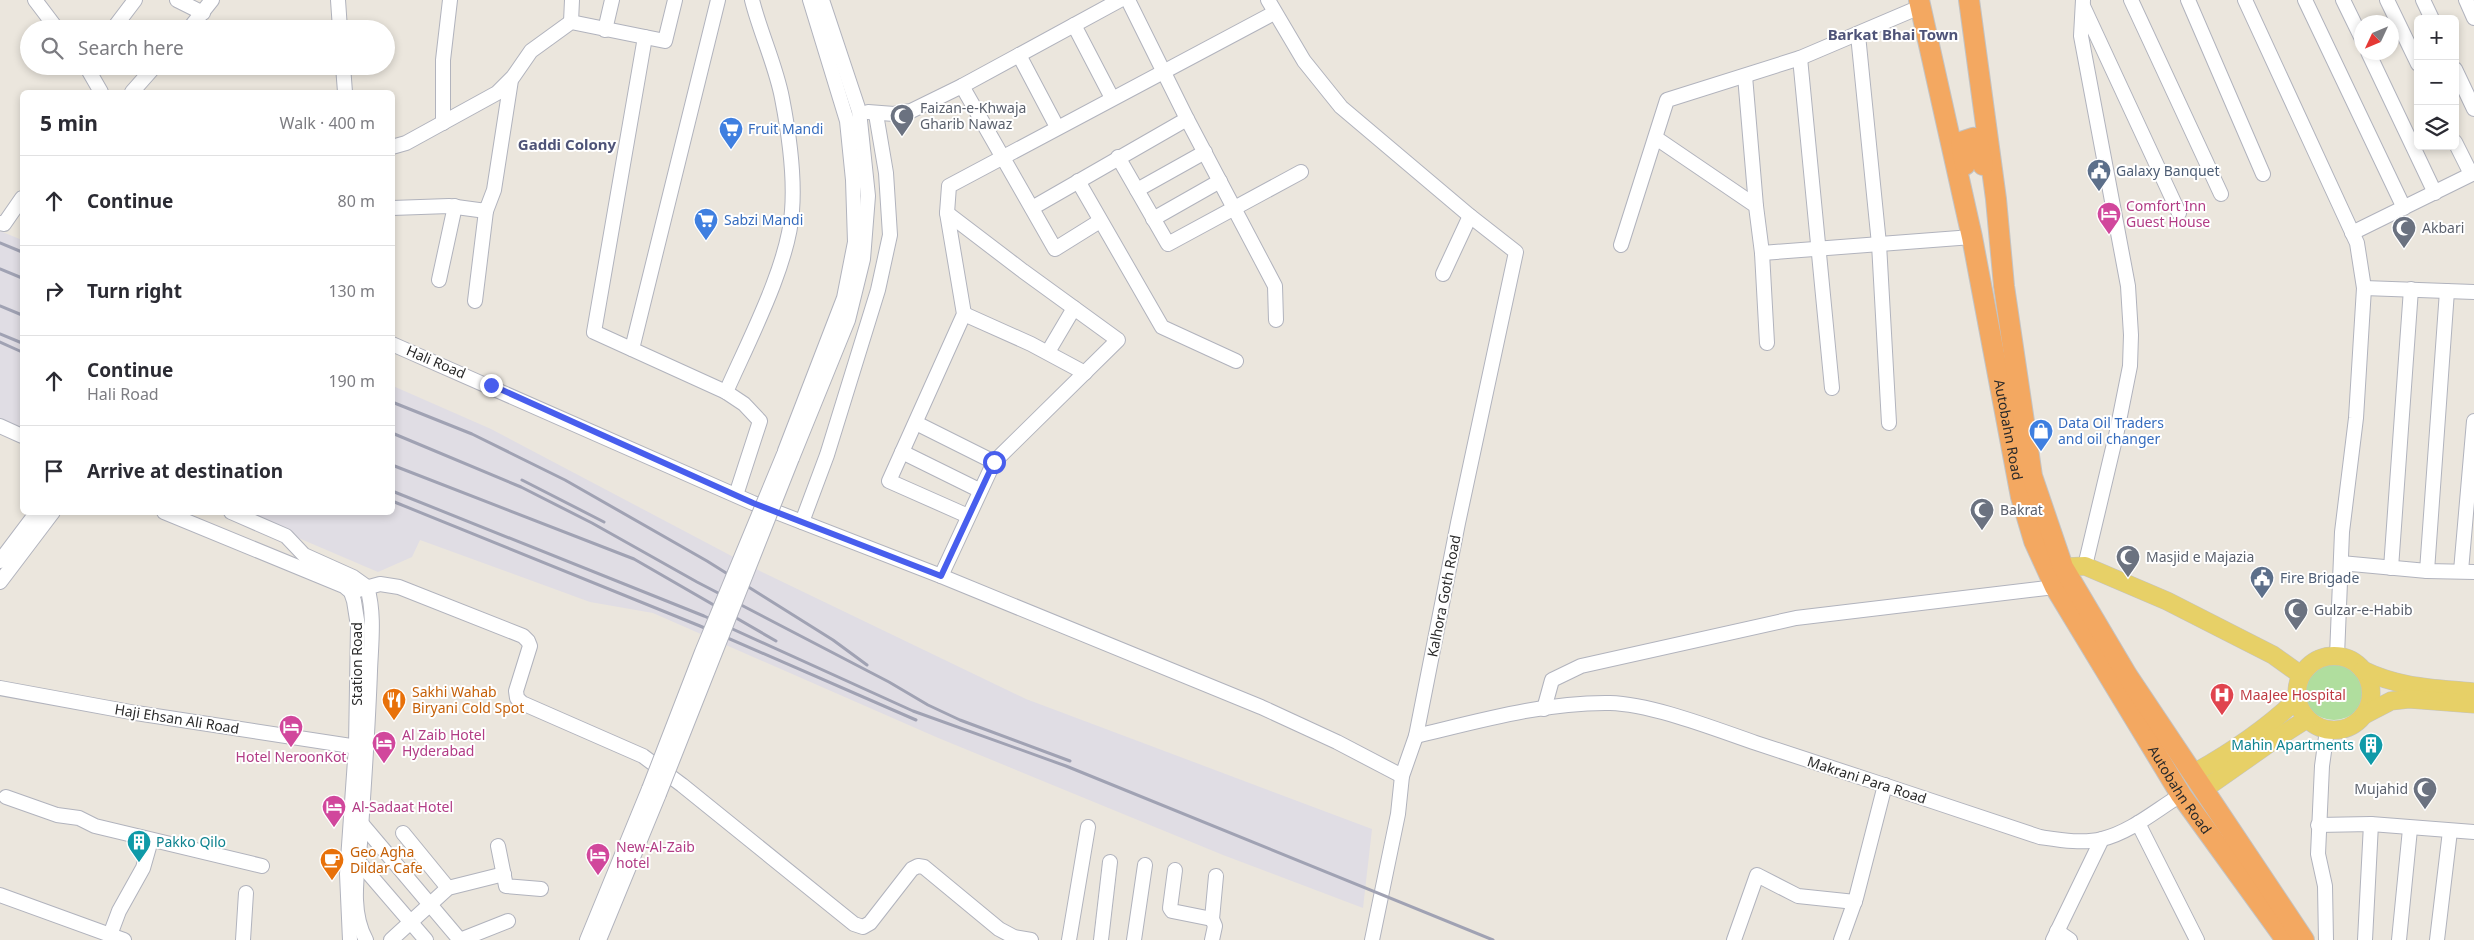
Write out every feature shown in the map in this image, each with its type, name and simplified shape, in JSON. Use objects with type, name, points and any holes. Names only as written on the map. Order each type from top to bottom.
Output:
[{"type":"highway","name":"Autobahn Road","points":[[1969,0],[1996,199],[2004,286],[2032,476],[2063,567],[2127,675],[2304,940]]},
{"type":"highway","name":"Autobahn Road","points":[[1920,4],[1972,237],[2021,497],[2034,541],[2055,588],[2181,795],[2286,940]]},
{"type":"highway","points":[[1964,206],[1969,180],[1961,145],[1964,140],[1973,138],[1979,146],[1986,177],[1996,199]]},
{"type":"main road","points":[[2063,567],[2085,566],[2175,605],[2273,655],[2301,675]]},
{"type":"main road","points":[[2364,715],[2370,704],[2372,692],[2369,680],[2356,663],[2337,656],[2316,660],[2301,675],[2297,687],[2297,699],[2307,719],[2327,730],[2348,728],[2364,715],[2391,701],[2409,698],[2474,704]]},
{"type":"main road","points":[[2363,670],[2386,681],[2406,686],[2474,692]]},
{"type":"main road","points":[[2192,774],[2270,724],[2297,699]]},
{"type":"main road","points":[[2203,790],[2276,738],[2307,719]]},
{"type":"street","points":[[35,0],[50,20]]},
{"type":"street","points":[[120,20],[136,0]]},
{"type":"street","points":[[177,0],[203,13]]},
{"type":"street","points":[[197,20],[212,0]]},
{"type":"street","points":[[338,0],[339,20]]},
{"type":"street","points":[[443,123],[443,60],[450,0]]},
{"type":"street","points":[[571,22],[572,0]]},
{"type":"street","points":[[605,30],[612,0]]},
{"type":"street","points":[[395,147],[406,143],[497,93],[511,80],[531,50],[571,22],[665,41],[675,0]]},
{"type":"street","points":[[632,349],[718,0]]},
{"type":"street","points":[[726,392],[770,288],[785,247],[792,213],[793,183],[782,96],[752,0]]},
{"type":"street","points":[[788,456],[816,372],[844,298],[855,242],[853,180],[847,121],[810,0]]},
{"type":"street","points":[[599,940],[654,792],[788,456],[848,320],[863,259],[868,196],[858,111],[822,0]]},
{"type":"street","points":[[858,111],[876,114],[894,114],[911,111],[962,86],[1120,0]]},
{"type":"street","points":[[1128,0],[1187,119],[1275,286],[1276,320]]},
{"type":"street","points":[[1268,0],[1304,62],[1341,107],[1470,216],[1444,274]]},
{"type":"street","points":[[2082,0],[2179,213]]},
{"type":"street","points":[[2082,0],[2081,36],[2128,286],[2131,335],[2130,366],[2117,431],[2085,566]]},
{"type":"street","points":[[2131,0],[2221,194]]},
{"type":"street","points":[[2188,0],[2263,174]]},
{"type":"street","points":[[2245,0],[2357,243],[2364,288],[2356,418],[2342,532],[2337,656]]},
{"type":"street","points":[[2305,0],[2404,208]]},
{"type":"street","points":[[2343,0],[2354,23]]},
{"type":"street","points":[[2387,0],[2416,60]]},
{"type":"street","points":[[2423,0],[2430,15]]},
{"type":"street","points":[[2466,0],[2474,18]]},
{"type":"street","points":[[1622,245],[1667,100],[1800,58],[1858,35],[1920,4]]},
{"type":"street","points":[[968,516],[889,481],[964,314],[947,213],[949,186],[1274,13]]},
{"type":"street","points":[[1074,25],[1112,98]]},
{"type":"street","points":[[1858,35],[1879,244],[1889,423]]},
{"type":"street","points":[[645,37],[594,332],[726,392],[744,404],[760,421],[736,495]]},
{"type":"street","points":[[1019,55],[1057,127]]},
{"type":"street","points":[[1800,58],[1832,388]]},
{"type":"street","points":[[2372,60],[2435,192]]},
{"type":"street","points":[[91,75],[100,90]]},
{"type":"street","points":[[134,90],[147,75]]},
{"type":"street","points":[[344,75],[345,90]]},
{"type":"street","points":[[1745,76],[1762,253],[1767,343]]},
{"type":"street","points":[[2459,77],[2474,109]]},
{"type":"street","points":[[475,301],[486,211],[494,190],[511,80]]},
{"type":"street","points":[[962,86],[1054,249],[1100,222]]},
{"type":"street","points":[[802,522],[827,455],[872,307],[890,235],[886,173],[876,114]]},
{"type":"street","points":[[1032,208],[1187,119]]},
{"type":"street","points":[[1656,138],[1756,206]]},
{"type":"street","points":[[2352,233],[2472,173],[2459,149]]},
{"type":"street","points":[[1137,190],[1205,152]]},
{"type":"street","points":[[1118,157],[1168,244],[1300,172]]},
{"type":"street","points":[[1078,181],[1162,327],[1236,362]]},
{"type":"street","points":[[1153,219],[1220,181]]},
{"type":"street","points":[[0,222],[4,224],[20,201]]},
{"type":"street","points":[[395,208],[455,206],[486,211]]},
{"type":"street","points":[[439,280],[455,206]]},
{"type":"street","points":[[941,576],[994,462],[1118,340],[947,213]]},
{"type":"street","name":"Kalhora Goth Road","points":[[1372,940],[1398,814],[1402,776],[1416,736],[1458,523],[1516,252],[1470,216]]},
{"type":"street","points":[[1762,253],[1972,237]]},
{"type":"street","points":[[2364,288],[2474,292]]},
{"type":"street","points":[[2391,568],[2412,289]]},
{"type":"street","points":[[2427,571],[2447,291]]},
{"type":"street","points":[[1048,352],[1074,308]]},
{"type":"street","points":[[964,314],[1048,352],[1084,373]]},
{"type":"street","name":"Hali Road","points":[[395,345],[753,503],[941,576],[1261,707],[1338,742],[1402,776]]},
{"type":"street","points":[[2341,563],[2427,571],[2467,572],[2474,421]]},
{"type":"street","points":[[916,423],[994,462]]},
{"type":"street","points":[[0,426],[20,435]]},
{"type":"street","points":[[902,452],[980,490]]},
{"type":"street","points":[[0,561],[35,515]]},
{"type":"street","points":[[0,582],[52,515]]},
{"type":"street","points":[[171,515],[344,586],[351,592],[380,584],[399,587],[523,636],[528,640],[530,646],[516,691],[517,698],[522,703],[643,756],[682,785],[854,924],[863,927],[870,923],[912,869],[918,866],[924,867],[999,929],[1014,936],[1032,940]]},
{"type":"street","points":[[237,515],[286,536],[304,555],[353,577],[367,587]]},
{"type":"street","name":"Station Road","points":[[352,918],[347,874],[362,747],[372,633],[371,607],[367,587]]},
{"type":"street","points":[[1544,709],[1552,680],[1581,666],[1796,618],[2055,588]]},
{"type":"street","name":"Station Road","points":[[351,592],[358,626],[362,747],[361,822],[352,918]]},
{"type":"street","name":"Haji Ehsan Ali Road","points":[[0,688],[136,713],[362,747]]},
{"type":"street","name":"Makrani Para Road","points":[[1416,736],[1494,717],[1580,704],[1612,703],[1640,707],[1885,785],[2040,837],[2068,841],[2102,839],[2138,823],[2181,795]]},
{"type":"street","points":[[2326,940],[2325,886],[2318,854],[2318,825],[2322,766],[2327,730]]},
{"type":"street","points":[[1841,940],[1855,902],[1885,785]]},
{"type":"street","points":[[587,940],[654,792]]},
{"type":"street","points":[[6,797],[58,815],[79,818],[95,826],[262,866]]},
{"type":"street","points":[[361,822],[460,940],[508,921]]},
{"type":"street","points":[[2138,823],[2197,940]]},
{"type":"street","points":[[2318,825],[2371,824],[2410,829],[2474,832]]},
{"type":"street","points":[[2365,940],[2371,824]]},
{"type":"street","points":[[1069,940],[1088,827]]},
{"type":"street","points":[[2399,940],[2410,829]]},
{"type":"street","points":[[2437,940],[2450,831]]},
{"type":"street","points":[[403,833],[448,888]]},
{"type":"street","points":[[2070,940],[2055,936],[2102,839]]},
{"type":"street","points":[[110,935],[119,911],[143,868],[151,840]]},
{"type":"street","points":[[498,846],[506,886],[540,889]]},
{"type":"street","points":[[358,861],[426,940]]},
{"type":"street","points":[[1101,940],[1110,862]]},
{"type":"street","points":[[1134,940],[1145,865]]},
{"type":"street","points":[[1175,870],[1170,908],[1172,911],[1212,919]]},
{"type":"street","points":[[391,940],[448,888],[504,874]]},
{"type":"street","points":[[1734,940],[1757,875],[1798,896],[1855,902]]},
{"type":"street","points":[[1212,940],[1215,926],[1212,919],[1216,876]]},
{"type":"street","points":[[243,940],[246,893]]},
{"type":"street","points":[[0,895],[124,940]]},
{"type":"street","points":[[352,918],[357,939]]},
{"type":"shaded area","points":[[0,231],[20,239],[20,430],[0,421]]},
{"type":"shaded area","points":[[395,387],[491,429],[760,571],[1026,699],[1372,829],[1363,908],[1223,855],[936,737],[653,613],[590,602],[420,540],[412,557],[378,572],[245,515],[395,515]]},
{"type":"green space","points":[[2328,656],[2340,656],[2357,665],[2364,676],[2366,688],[2364,700],[2357,711],[2340,720],[2328,720],[2316,715],[2307,706],[2302,694],[2302,682],[2307,670],[2316,661]]},
{"type":"railway","points":[[0,243],[20,251]]},
{"type":"railway","points":[[0,269],[20,277]]},
{"type":"railway","points":[[0,306],[20,314]]},
{"type":"railway","points":[[0,334],[20,342]]},
{"type":"railway","points":[[0,342],[20,351]]},
{"type":"railway","points":[[395,403],[472,434],[565,480],[707,561],[833,640],[867,665]]},
{"type":"railway","points":[[395,434],[521,487],[592,523],[697,582],[889,682],[928,705],[960,720],[1070,761]]},
{"type":"railway","points":[[395,466],[634,559],[776,641]]},
{"type":"railway","points":[[522,480],[604,522]]},
{"type":"railway","points":[[395,492],[704,616],[913,711],[1066,766],[1493,940]]},
{"type":"railway","points":[[395,502],[700,626],[916,720]]},
{"type":"place","name":"Faizan-e-Khwaja Gharib Nawaz","points":[[902,137]]},
{"type":"place","name":"Fruit Mandi","points":[[731,150]]},
{"type":"place","name":"Galaxy Banquet","points":[[2099,192]]},
{"type":"place","name":"Comfort Inn Guest House","points":[[2109,235]]},
{"type":"place","name":"Sabzi Mandi","points":[[706,241]]},
{"type":"place","name":"Akbari","points":[[2404,249]]},
{"type":"place","name":"Data Oil Traders and oil changer","points":[[2041,452]]},
{"type":"place","name":"Bakrat","points":[[1982,531]]},
{"type":"place","name":"Masjid e Majazia","points":[[2128,578]]},
{"type":"place","name":"Fire Brigade","points":[[2262,599]]},
{"type":"place","name":"Gulzar-e-Habib","points":[[2296,631]]},
{"type":"place","name":"MaaJee Hospital","points":[[2222,716]]},
{"type":"place","name":"Sakhi Wahab Biryani Cold Spot","points":[[394,721]]},
{"type":"place","name":"Hotel NeroonKot","points":[[291,748]]},
{"type":"place","name":"Al Zaib Hotel Hyderabad","points":[[384,764]]},
{"type":"place","name":"Mahin Apartments","points":[[2371,766]]},
{"type":"place","name":"Mujahid","points":[[2425,810]]},
{"type":"place","name":"Al-Sadaat Hotel","points":[[334,828]]},
{"type":"place","name":"Pakko Qilo","points":[[139,863]]},
{"type":"place","name":"New-Al-Zaib hotel","points":[[598,876]]},
{"type":"place","name":"Geo Agha Dildar Cafe","points":[[332,881]]},
{"type":"district","name":"Barkat Bhai Town","points":[[1893,35]]},
{"type":"district","name":"Gaddi Colony","points":[[567,145]]},
{"type":"route","points":[[491,385],[753,503],[941,576],[994,462]]}]
